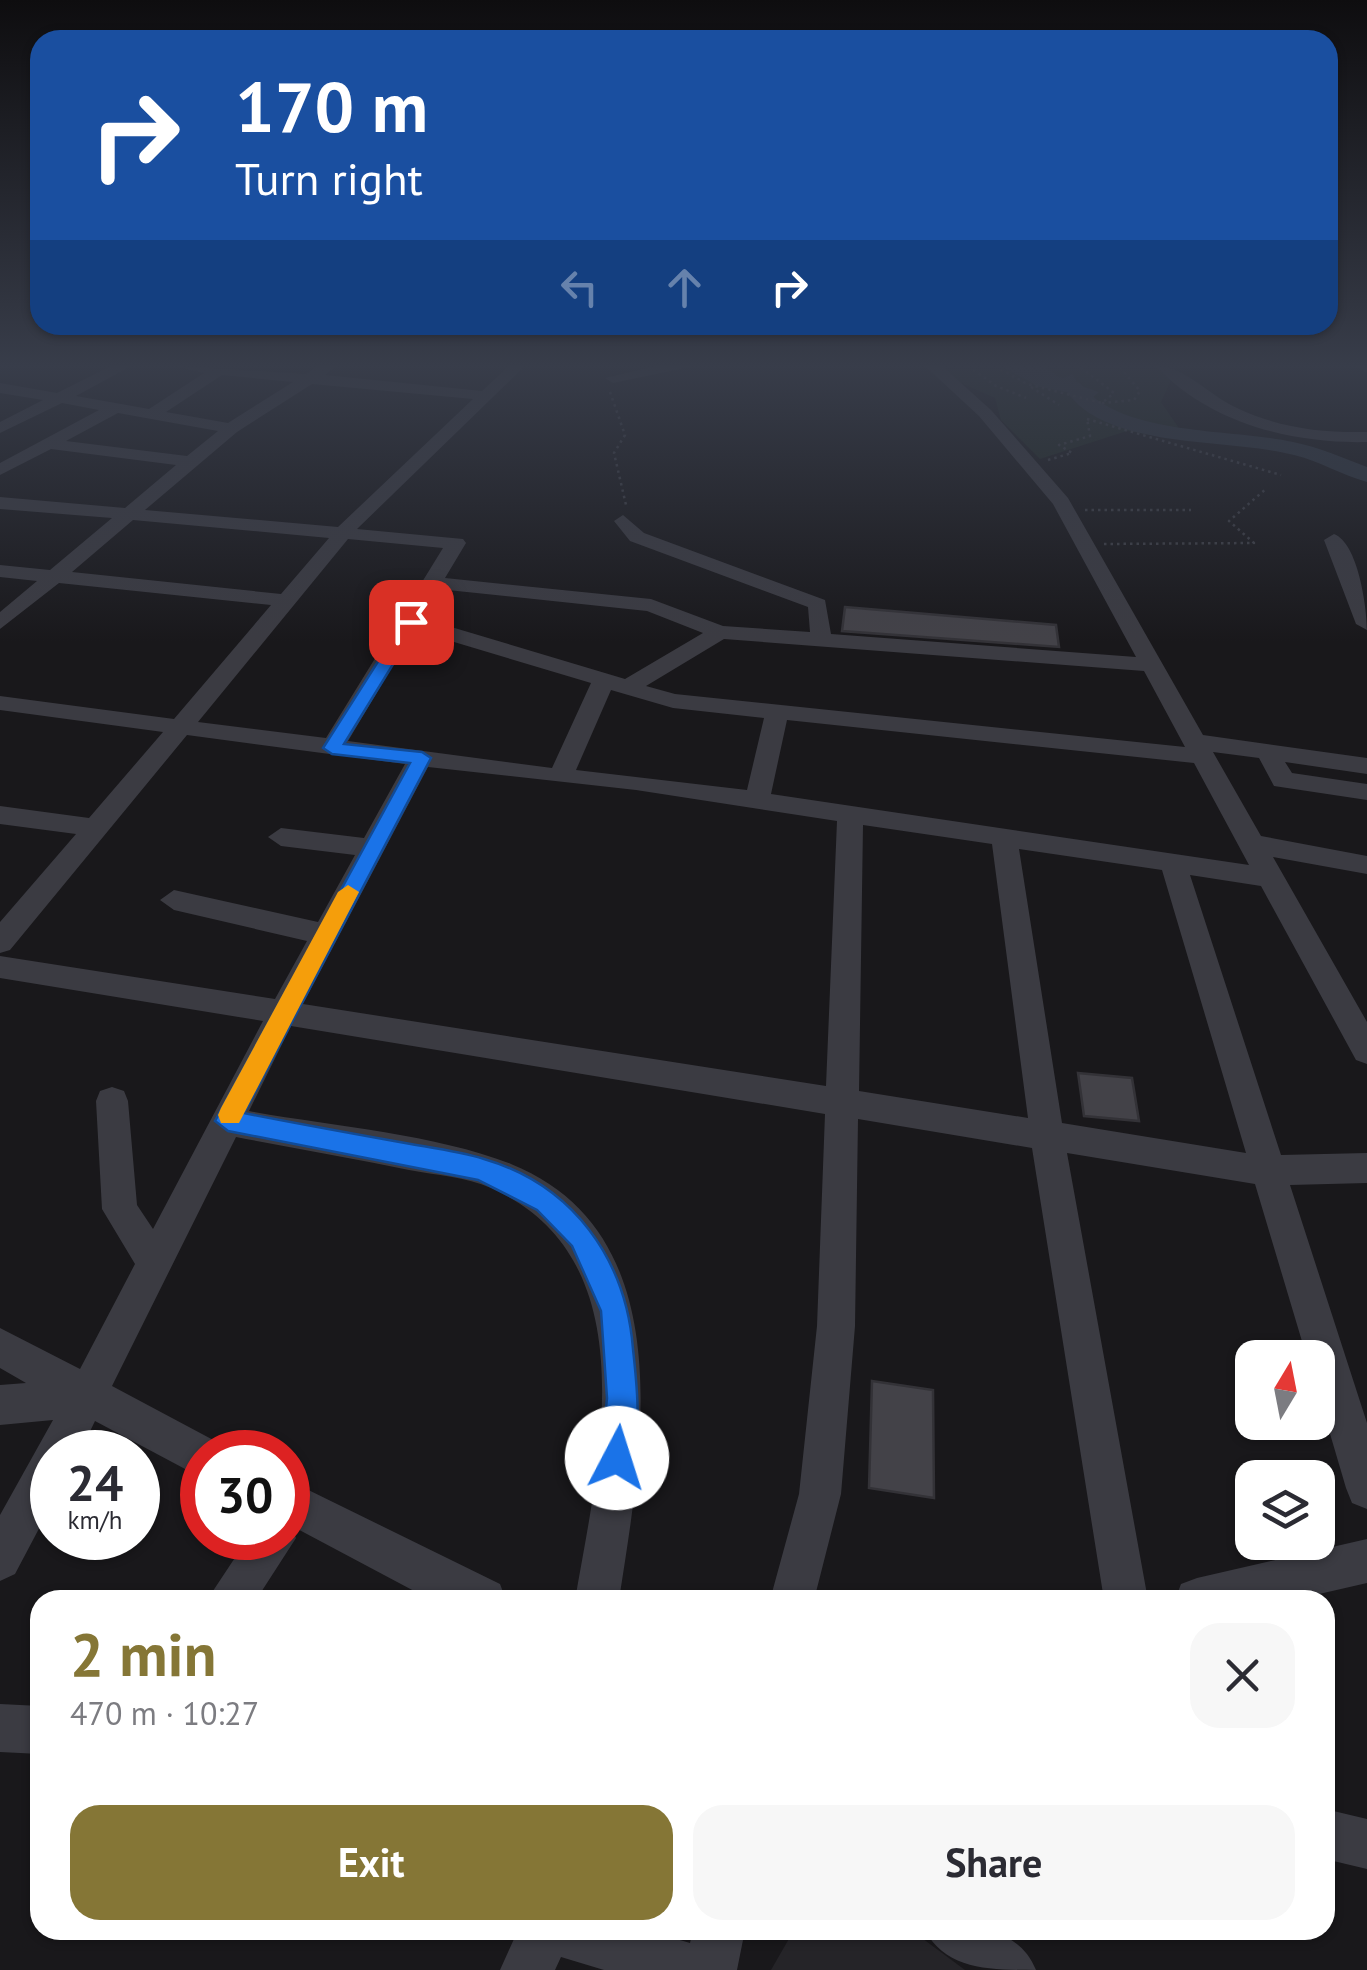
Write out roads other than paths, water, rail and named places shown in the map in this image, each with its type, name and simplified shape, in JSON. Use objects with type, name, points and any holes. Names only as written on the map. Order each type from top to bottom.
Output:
[{"type":"street","points":[[0,470],[22,458]]},
{"type":"street","points":[[158,458],[190,462]]},
{"type":"street","points":[[0,623],[195,458]]},
{"type":"street","points":[[0,942],[349,526],[421,458]]},
{"type":"street","points":[[1023,458],[1065,510],[1365,1050]]},
{"type":"street","points":[[0,488],[137,507],[349,526],[456,544],[332,748]]},
{"type":"street","points":[[0,503],[137,507]]},
{"type":"street","points":[[623,522],[637,537],[818,604],[820,640]]},
{"type":"street","points":[[1334,540],[1367,624]]},
{"type":"street","points":[[0,572],[288,601]]},
{"type":"street","points":[[435,583],[651,606],[720,632],[1152,665]]},
{"type":"street","points":[[411,622],[674,701],[1268,753],[1367,766]]},
{"type":"street","points":[[560,777],[614,685],[720,632]]},
{"type":"street","points":[[0,702],[180,723],[332,748],[560,777],[636,782],[1267,877]]},
{"type":"street","points":[[757,802],[776,712]]},
{"type":"street","points":[[1268,753],[1283,780],[1367,792]]},
{"type":"street","points":[[70,1430],[282,1014],[422,758]]},
{"type":"street","points":[[0,815],[95,828]]},
{"type":"street","points":[[795,1590],[820,1494],[836,1326],[850,817]]},
{"type":"street","points":[[281,837],[372,848]]},
{"type":"street","points":[[1004,838],[1047,1136],[1124,1590]]},
{"type":"street","points":[[1248,843],[1367,865]]},
{"type":"street","points":[[1174,863],[1367,1488]]},
{"type":"street","points":[[174,900],[325,934]]},
{"type":"street","points":[[0,968],[1267,1171],[1367,1168]]},
{"type":"street","points":[[112,1101],[120,1208],[155,1264]]},
{"type":"street","points":[[228,1121],[482,1170],[546,1202],[582,1237],[608,1284],[620,1340],[622,1398],[598,1590]]},
{"type":"street","points":[[0,1347],[180,1446]]},
{"type":"street","points":[[0,1404],[88,1398]]},
{"type":"street","points":[[0,1559],[30,1503]]},
{"type":"street","points":[[310,1526],[454,1590]]},
{"type":"street","points":[[236,1590],[257,1560]]},
{"type":"street","points":[[1241,1590],[1367,1561]]},
{"type":"street","points":[[0,1728],[30,1730]]},
{"type":"street","points":[[1335,1836],[1367,1844]]},
{"type":"street","points":[[528,1970],[542,1940]]},
{"type":"street","points":[[592,1940],[689,1970]]},
{"type":"street","points":[[710,1970],[717,1940]]},
{"type":"street","points":[[966,1940],[1009,1970]]},
{"type":"waterway","points":[[1323,458],[1367,475]]}]
